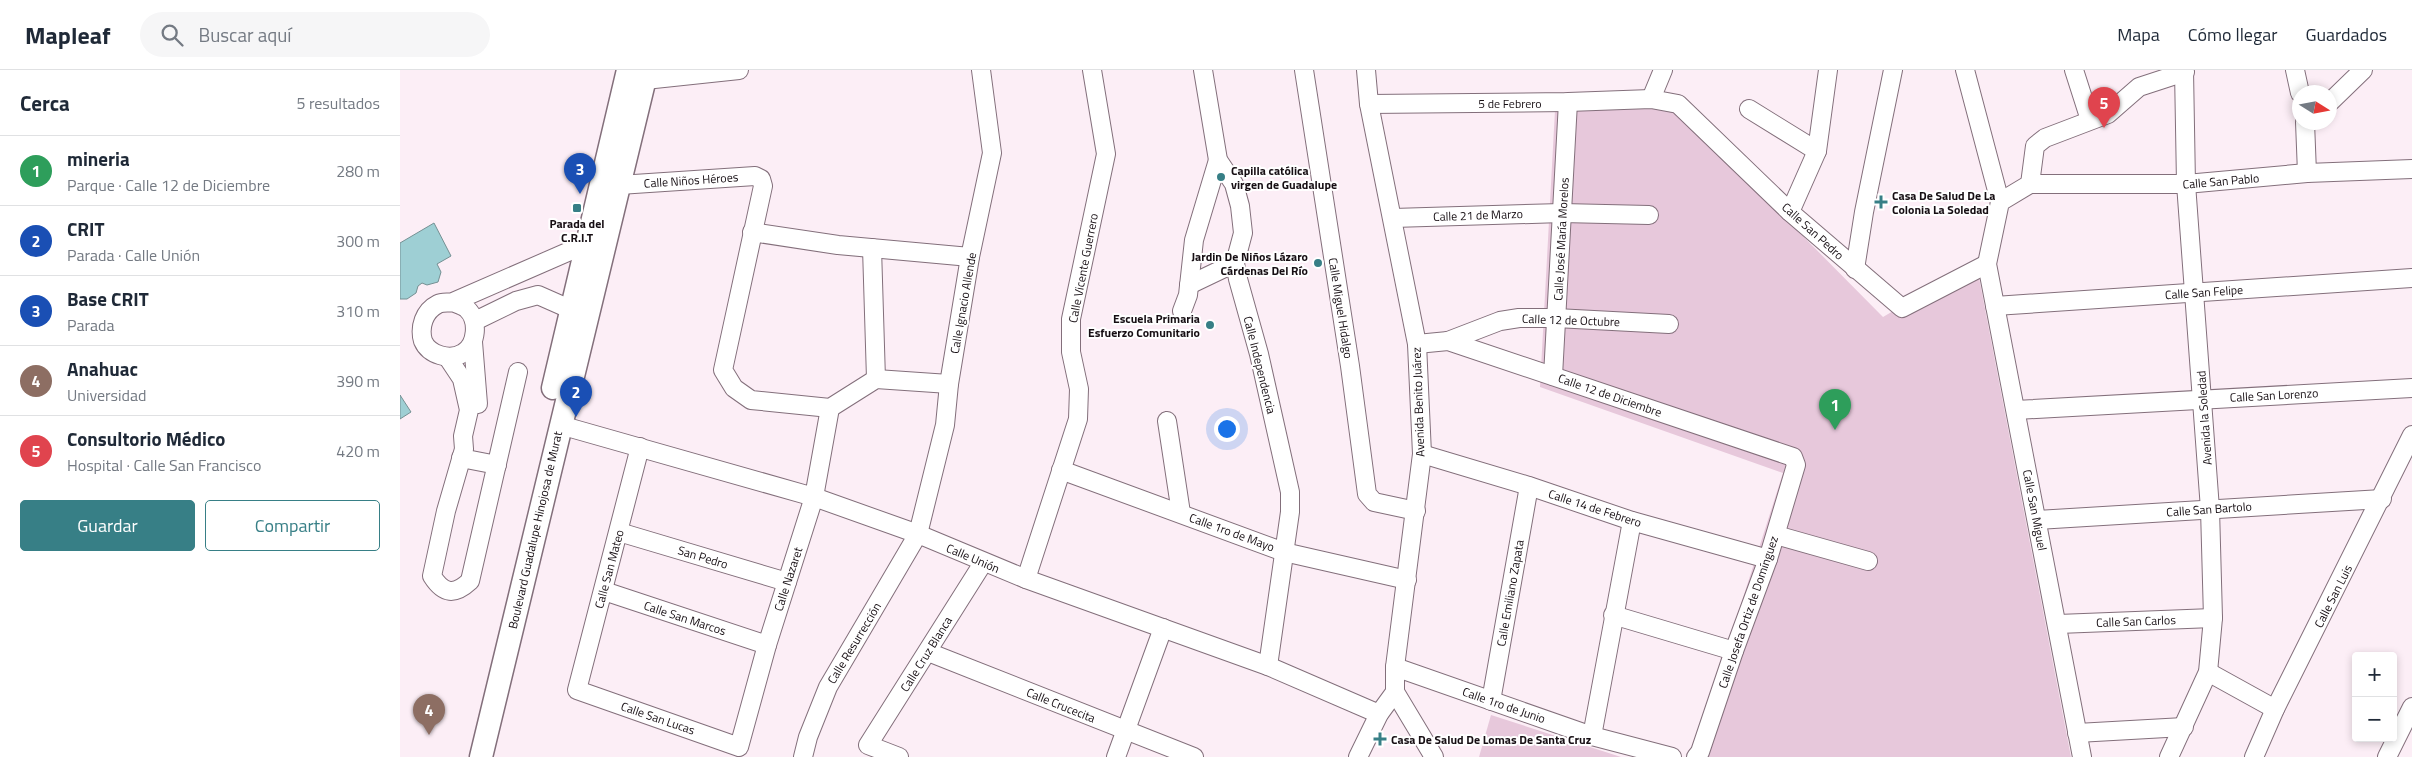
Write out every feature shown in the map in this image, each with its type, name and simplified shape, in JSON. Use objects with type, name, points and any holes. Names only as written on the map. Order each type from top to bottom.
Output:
[{"type":"main road","name":"Boulevard Guadalupe Hinojosa de Murat","points":[[481,757],[619,185],[651,74]]},
{"type":"main road","name":"Boulevard Guadalupe Hinojosa de Murat","points":[[467,757],[586,244],[651,74]]},
{"type":"street","points":[[651,74],[739,70]]},
{"type":"street","name":"Calle Ignacio Allende","points":[[918,534],[945,424],[949,384],[970,257],[992,154],[981,70]]},
{"type":"street","name":"Calle Vicente Guerrero","points":[[1026,579],[1078,419],[1079,389],[1071,352],[1072,319],[1106,154],[1092,70]]},
{"type":"street","name":"Calle Independencia","points":[[1202,70],[1218,160],[1234,184],[1240,206],[1243,233],[1235,263],[1259,354],[1290,492],[1290,512],[1268,666]]},
{"type":"street","name":"Calle Miguel Hidalgo","points":[[1304,70],[1367,494],[1374,502],[1416,511]]},
{"type":"street","name":"Avenida Benito Juárez","points":[[1366,70],[1370,104],[1417,344],[1422,454],[1395,667],[1395,692]]},
{"type":"street","points":[[1651,99],[1663,70]]},
{"type":"street","points":[[1790,212],[1817,151],[1828,70]]},
{"type":"street","points":[[1855,269],[1864,212],[1893,70]]},
{"type":"street","points":[[1965,70],[2000,202],[1987,264]]},
{"type":"street","points":[[2074,70],[2090,120]]},
{"type":"street","points":[[2295,70],[2298,85]]},
{"type":"street","points":[[2337,95],[2363,70]]},
{"type":"street","points":[[2000,202],[2030,184],[2035,146],[2046,138],[2108,114],[2139,87],[2185,71]]},
{"type":"street","name":"Avenida la Soledad","points":[[2169,757],[2208,672],[2213,618],[2210,509],[2186,184],[2185,71]]},
{"type":"street","name":"5 de Febrero","points":[[1370,104],[1568,102],[1651,99]]},
{"type":"street","name":"Calle San Pedro","points":[[1651,99],[1678,104],[1790,212],[1902,308],[1987,264]]},
{"type":"street","name":"Calle José María Morelos","points":[[1553,376],[1568,102]]},
{"type":"street","points":[[1749,109],[1817,151]]},
{"type":"street","points":[[2306,130],[2307,173]]},
{"type":"street","points":[[1182,311],[1188,295],[1194,240],[1218,160]]},
{"type":"street","points":[[2412,169],[2412,177]]},
{"type":"street","name":"Calle San Pablo","points":[[2030,184],[2186,184],[2307,173],[2412,169]]},
{"type":"street","name":"Calle Niños Héroes","points":[[619,185],[755,176],[761,179],[763,186],[752,232]]},
{"type":"street","name":"Calle 21 de Marzo","points":[[1393,218],[1562,213],[1649,215]]},
{"type":"street","points":[[949,384],[876,379],[830,408],[751,400],[734,388],[723,370],[752,232],[838,246],[970,257]]},
{"type":"street","points":[[473,342],[463,354],[448,358],[434,354],[424,342],[421,328],[426,314],[438,304],[453,302],[586,244]]},
{"type":"street","points":[[872,248],[876,379]]},
{"type":"street","points":[[1189,284],[1235,263]]},
{"type":"street","name":"Calle San Miguel","points":[[1987,264],[2058,624],[2082,757]]},
{"type":"street","name":"Calle San Felipe","points":[[1995,306],[2412,278]]},
{"type":"street","points":[[475,321],[516,301],[538,296],[572,310]]},
{"type":"street","points":[[453,302],[467,308],[475,321],[473,342],[478,416],[472,439],[463,454],[446,511],[432,576],[438,586],[449,591],[460,590],[470,580],[518,372]]},
{"type":"street","name":"Calle 12 de Octubre","points":[[1448,341],[1500,321],[1519,318],[1669,324]]},
{"type":"street","name":"Calle 12 de Diciembre","points":[[1417,344],[1448,341],[1793,457],[1796,465]]},
{"type":"street","points":[[448,358],[462,379],[467,395],[469,410],[463,436],[463,454]]},
{"type":"street","name":"Calle San Lorenzo","points":[[2016,410],[2412,388]]},
{"type":"street","name":"Calle Nazaret","points":[[739,747],[767,645],[814,498],[830,408]]},
{"type":"street","points":[[1167,421],[1181,513]]},
{"type":"street","name":"Calle Unión","points":[[560,425],[814,498],[918,534],[983,563],[1268,666],[1379,714]]},
{"type":"street","name":"Calle San Luis","points":[[2254,757],[2275,709],[2412,435]]},
{"type":"street","name":"Calle San Mateo","points":[[577,690],[640,447]]},
{"type":"street","points":[[463,454],[497,465]]},
{"type":"street","name":"Calle 14 de Febrero","points":[[1422,454],[1529,486],[1632,521],[1768,559]]},
{"type":"street","name":"Calle Josefa Ortiz de Domínguez","points":[[1696,757],[1700,752],[1734,650],[1776,536],[1796,465]]},
{"type":"street","name":"Calle 1ro de Mayo","points":[[1061,470],[1284,552],[1407,580]]},
{"type":"street","name":"Calle Emiliano Zapata","points":[[1491,701],[1529,486]]},
{"type":"street","name":"Calle San Bartolo","points":[[2037,520],[2382,498]]},
{"type":"street","points":[[1592,736],[1632,521]]},
{"type":"street","name":"San Pedro","points":[[619,532],[787,582]]},
{"type":"street","name":"Calle Resurrección","points":[[803,757],[808,737],[828,687],[918,534]]},
{"type":"street","points":[[1776,536],[1868,561]]},
{"type":"street","name":"Calle Cruz Blanca","points":[[900,757],[868,745],[983,563]]},
{"type":"street","name":"Calle San Marcos","points":[[604,591],[767,645]]},
{"type":"street","points":[[1613,616],[1734,650]]},
{"type":"street","name":"Calle San Carlos","points":[[2058,624],[2213,618]]},
{"type":"street","points":[[1116,757],[1162,628]]},
{"type":"street","name":"Calle Crucecita","points":[[928,652],[1194,757]]},
{"type":"street","name":"Calle 1ro de Junio","points":[[1395,667],[1592,736],[1672,757]]},
{"type":"street","points":[[2208,672],[2275,709]]},
{"type":"street","name":"Calle San Lucas","points":[[577,690],[739,747]]},
{"type":"street","points":[[1358,757],[1379,714],[1395,692],[1434,757]]},
{"type":"street","points":[[2388,757],[2412,707]]},
{"type":"street","points":[[2077,733],[2184,727]]},
{"type":"shaded area","points":[[1676,108],[1883,317],[1976,262],[2071,757],[1692,757],[1783,473],[1540,387],[1555,110]]},
{"type":"shaded area","points":[[1491,715],[1621,757],[1479,757]]},
{"type":"building","points":[[434,223],[451,256],[437,264],[441,272],[438,282],[427,285],[422,283],[418,286],[416,293],[407,299],[400,299],[400,243]]},
{"type":"building","points":[[400,395],[411,412],[400,419]]},
{"type":"place","name":"Consultorio Médico","points":[[2104,128]]},
{"type":"place","name":"Capilla católica virgen de Guadalupe","points":[[1221,177]]},
{"type":"place","name":"Base CRIT","points":[[580,194]]},
{"type":"place","name":"Casa De Salud De La Colonia La Soledad","points":[[1881,202]]},
{"type":"place","name":"Parada del C.R.I.T","points":[[577,208]]},
{"type":"place","name":"Jardin De Niños Lázaro Cárdenas Del Río","points":[[1318,263]]},
{"type":"place","name":"Escuela Primaria Esfuerzo Comunitario","points":[[1210,325]]},
{"type":"place","name":"CRIT","points":[[576,417]]},
{"type":"place","name":"mineria","points":[[1835,430]]},
{"type":"place","name":"Anahuac","points":[[429,735]]},
{"type":"place","name":"Casa De Salud De Lomas De Santa Cruz","points":[[1380,739]]}]
